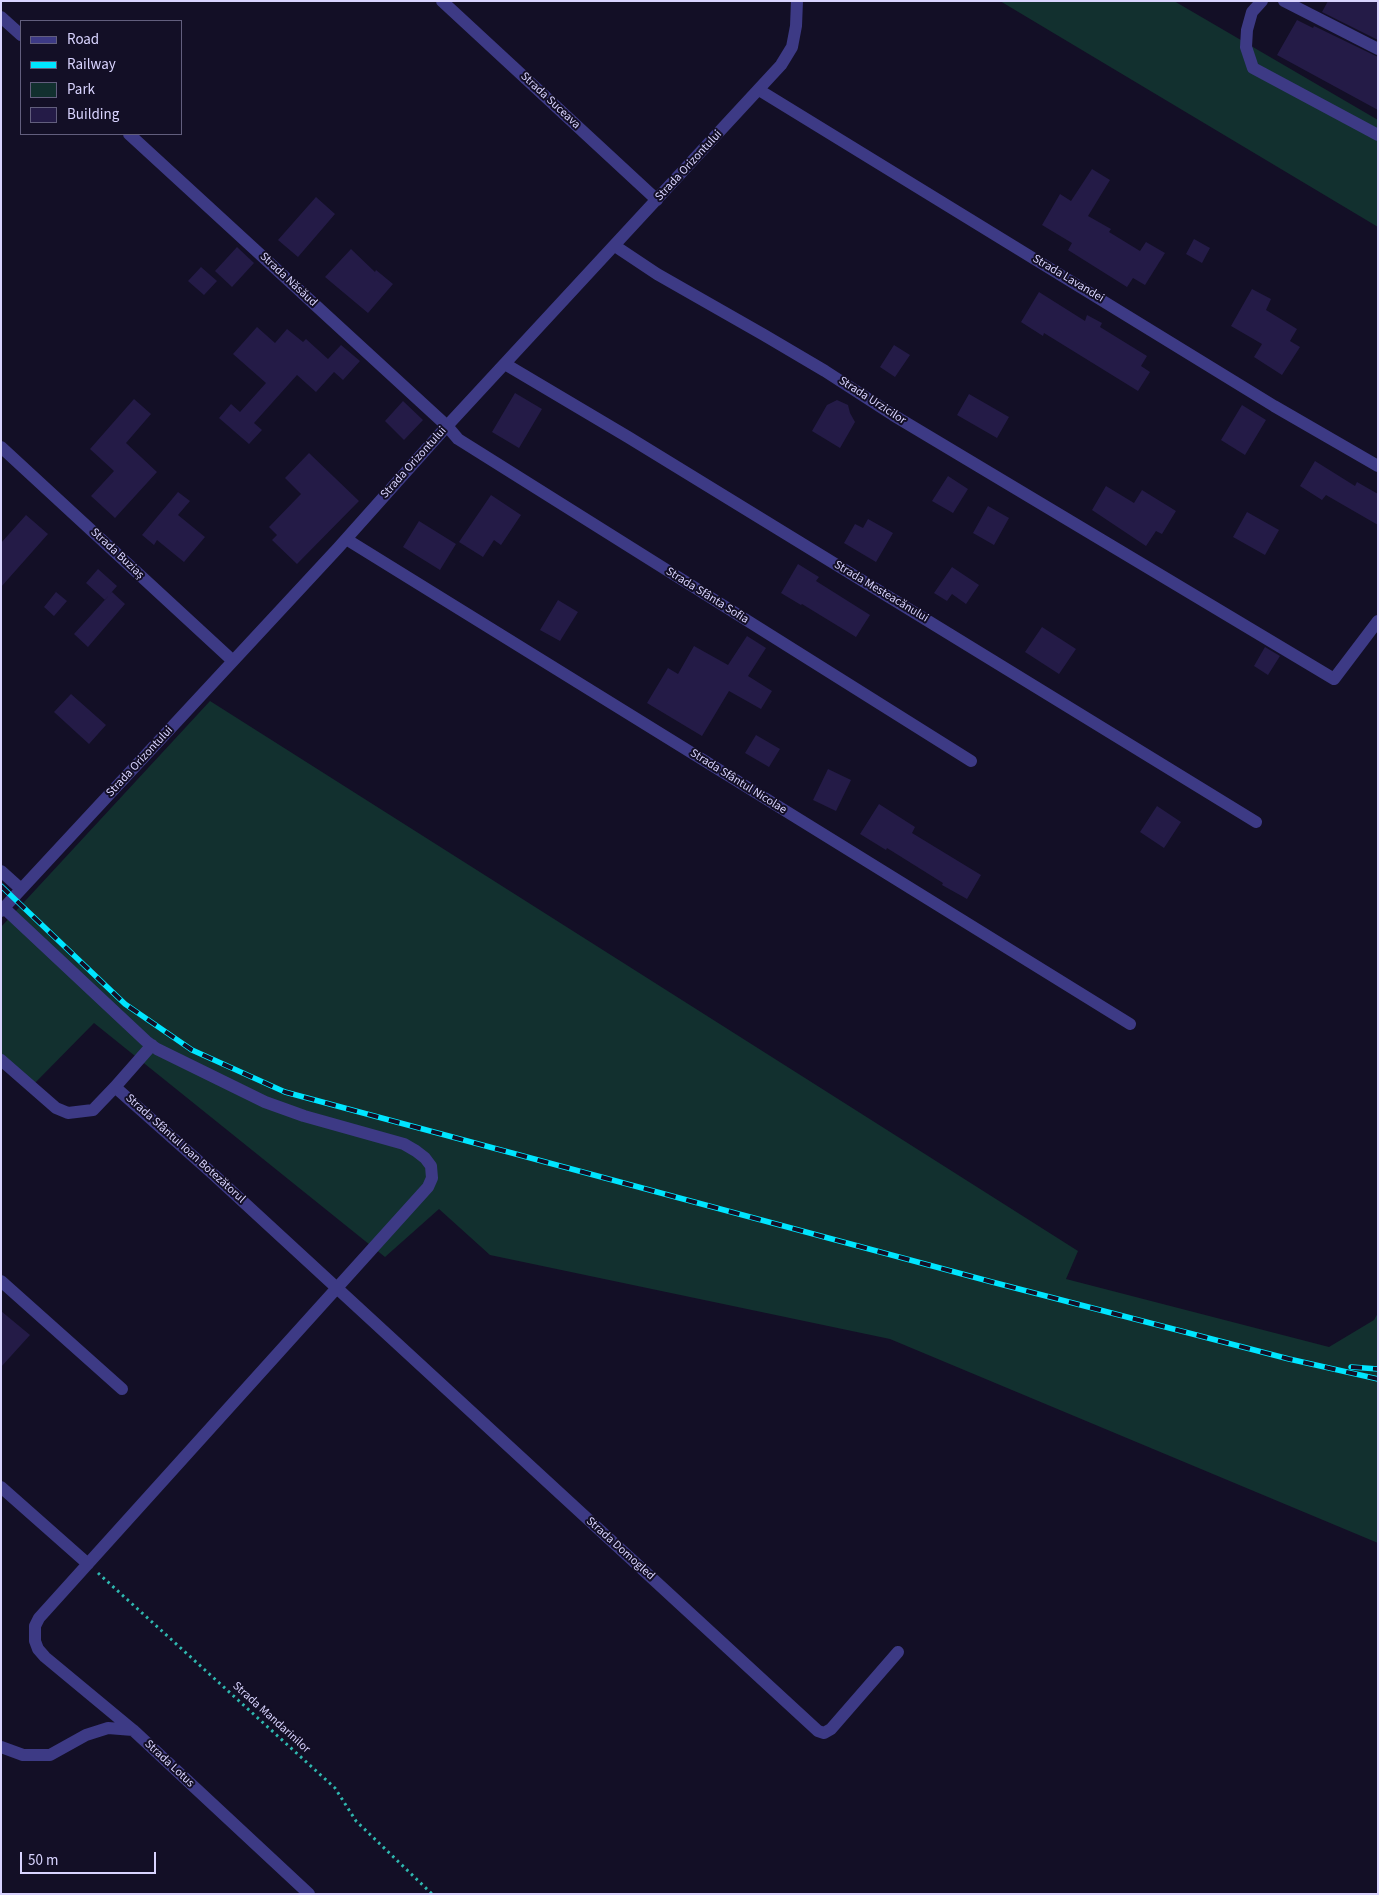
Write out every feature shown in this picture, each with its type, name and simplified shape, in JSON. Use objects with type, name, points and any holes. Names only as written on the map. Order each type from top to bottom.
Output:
[{"type":"street","name":"Strada Suceava","points":[[442,1],[657,200]]},
{"type":"street","name":"Strada Orizontului","points":[[3,910],[346,539],[447,426],[781,66],[792,47],[796,26],[796,1]]},
{"type":"street","points":[[1262,1],[1252,12],[1247,30],[1246,47],[1253,68],[1378,136]]},
{"type":"street","points":[[1284,1],[1378,49]]},
{"type":"street","points":[[1,17],[20,34]]},
{"type":"street","name":"Strada Lavandei","points":[[759,90],[1274,406],[1378,466]]},
{"type":"street","name":"Strada Năsăud","points":[[130,135],[447,426]]},
{"type":"street","name":"Strada Urzicilor","points":[[615,246],[657,274],[764,334],[893,415],[1334,679],[1378,621]]},
{"type":"street","name":"Strada Mesteacănului","points":[[505,364],[637,442],[1256,822]]},
{"type":"street","name":"Strada Sfânta Sofia","points":[[447,426],[458,439],[971,761]]},
{"type":"street","name":"Strada Buziaș","points":[[1,447],[234,661]]},
{"type":"street","name":"Strada Sfântul Nicolae","points":[[346,539],[1130,1024]]},
{"type":"street","points":[[1,871],[21,889]]},
{"type":"street","points":[[1,1487],[88,1564],[428,1187],[432,1178],[431,1166],[425,1158],[416,1150],[404,1144],[304,1116],[265,1102],[176,1060],[152,1045],[3,910]]},
{"type":"street","points":[[115,1087],[152,1045]]},
{"type":"street","name":"Strada Sfântul Ioan Botezătorul","points":[[1,1060],[56,1108],[68,1113],[93,1110],[115,1087],[337,1288]]},
{"type":"street","points":[[1,1281],[122,1389]]},
{"type":"street","name":"Strada Domogled","points":[[337,1288],[818,1731],[824,1733],[831,1729],[898,1652]]},
{"type":"street","name":"Strada Lotus","points":[[88,1564],[39,1618],[34,1633],[38,1649],[132,1730],[309,1894]]},
{"type":"street","points":[[1,1747],[23,1754],[50,1755],[86,1735],[108,1728],[132,1730]]},
{"type":"path","name":"Strada Mandarinilor","points":[[88,1564],[335,1788],[356,1821],[432,1894]]},
{"type":"green space","points":[[1000,1],[1174,1],[1378,120],[1378,227]]},
{"type":"green space","points":[[210,701],[1078,1251],[1066,1279],[1329,1347],[1374,1320],[1378,1313],[1378,1543],[890,1339],[490,1255],[439,1209],[385,1257],[94,1023],[31,1087],[1,1059],[1,927]]},
{"type":"building","points":[[1328,1],[1378,1],[1378,40],[1322,12]]},
{"type":"building","points":[[1297,20],[1313,28],[1314,26],[1378,57],[1378,110],[1277,55]]},
{"type":"building","points":[[1092,169],[1110,180],[1088,216],[1111,229],[1109,232],[1140,251],[1146,242],[1165,253],[1145,285],[1133,278],[1127,287],[1068,250],[1072,243],[1042,225],[1060,194],[1071,201]]},
{"type":"building","points":[[316,197],[335,214],[298,257],[278,240]]},
{"type":"building","points":[[1194,239],[1210,248],[1202,263],[1186,254]]},
{"type":"building","points":[[237,247],[254,263],[232,287],[215,271]]},
{"type":"building","points":[[351,249],[375,272],[376,270],[393,284],[368,313],[325,277]]},
{"type":"building","points":[[201,267],[217,281],[204,295],[188,281]]},
{"type":"building","points":[[1252,289],[1271,299],[1266,310],[1297,329],[1290,341],[1300,347],[1282,375],[1254,357],[1262,344],[1231,326]]},
{"type":"building","points":[[1039,292],[1085,321],[1087,315],[1102,323],[1100,327],[1147,356],[1141,366],[1150,372],[1138,391],[1044,333],[1043,336],[1021,322]]},
{"type":"building","points":[[257,327],[275,343],[287,329],[303,342],[306,339],[328,359],[341,345],[360,361],[343,380],[334,372],[316,392],[297,375],[254,423],[262,430],[249,444],[219,418],[231,404],[240,412],[266,383],[233,354]]},
{"type":"building","points":[[894,345],[910,355],[895,377],[880,367]]},
{"type":"building","points":[[515,393],[542,409],[519,448],[492,432]]},
{"type":"building","points":[[969,394],[1009,417],[997,438],[957,415]]},
{"type":"building","points":[[134,399],[151,414],[126,443],[157,472],[115,518],[91,496],[114,471],[90,449]]},
{"type":"building","points":[[837,400],[848,405],[855,422],[840,448],[812,431],[827,405]]},
{"type":"building","points":[[403,401],[423,420],[404,440],[385,421]]},
{"type":"building","points":[[1242,405],[1266,420],[1245,455],[1221,440]]},
{"type":"building","points":[[309,453],[359,501],[297,564],[272,540],[277,535],[269,527],[301,494],[285,478]]},
{"type":"building","points":[[1315,461],[1355,486],[1357,482],[1378,494],[1378,525],[1326,495],[1322,500],[1300,486]]},
{"type":"building","points":[[948,476],[968,489],[953,513],[932,501]]},
{"type":"building","points":[[1106,486],[1134,503],[1142,490],[1176,511],[1162,534],[1156,531],[1146,546],[1092,510]]},
{"type":"building","points":[[178,492],[190,501],[178,515],[205,537],[184,562],[157,540],[154,545],[142,535]]},
{"type":"building","points":[[491,495],[521,515],[501,545],[494,540],[483,557],[459,542]]},
{"type":"building","points":[[988,506],[1009,518],[994,545],[973,533]]},
{"type":"building","points":[[1247,512],[1279,530],[1265,555],[1233,537]]},
{"type":"building","points":[[26,515],[48,534],[1,587],[1,543]]},
{"type":"building","points":[[868,519],[893,533],[876,562],[844,543],[855,524],[863,528]]},
{"type":"building","points":[[419,521],[456,544],[440,570],[403,547]]},
{"type":"building","points":[[798,564],[819,577],[816,581],[870,615],[856,637],[781,593]]},
{"type":"building","points":[[952,567],[979,585],[966,604],[952,594],[947,601],[934,593]]},
{"type":"building","points":[[98,569],[117,586],[105,600],[86,583]]},
{"type":"building","points":[[56,592],[67,601],[54,616],[44,607]]},
{"type":"building","points":[[112,592],[125,604],[88,647],[74,634]]},
{"type":"building","points":[[558,600],[578,612],[560,641],[540,630]]},
{"type":"building","points":[[1042,627],[1076,649],[1059,674],[1025,652]]},
{"type":"building","points":[[747,636],[766,648],[748,676],[772,691],[761,709],[729,691],[702,736],[647,703],[668,668],[678,674],[694,646],[728,665]]},
{"type":"building","points":[[1265,647],[1280,656],[1268,675],[1254,666]]},
{"type":"building","points":[[71,694],[106,725],[89,744],[54,712]]},
{"type":"building","points":[[756,735],[780,749],[769,767],[745,753]]},
{"type":"building","points":[[828,769],[851,780],[836,811],[813,800]]},
{"type":"building","points":[[879,804],[915,827],[912,833],[981,875],[967,899],[942,885],[943,883],[887,848],[886,850],[860,834]]},
{"type":"building","points":[[1157,806],[1181,822],[1164,848],[1140,832]]},
{"type":"building","points":[[1,1311],[30,1335],[1,1367]]},
{"type":"railway","points":[[1,886],[125,1004],[192,1050],[285,1092],[992,1282],[1289,1359],[1378,1379]]},
{"type":"railway","points":[[1351,1367],[1378,1369]]}]
